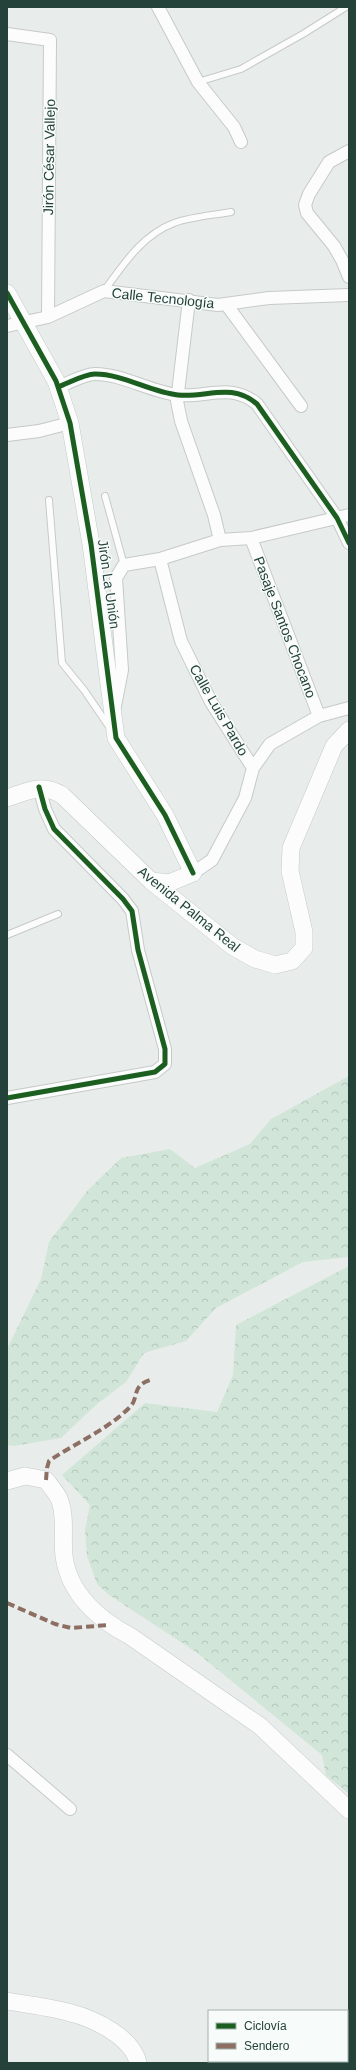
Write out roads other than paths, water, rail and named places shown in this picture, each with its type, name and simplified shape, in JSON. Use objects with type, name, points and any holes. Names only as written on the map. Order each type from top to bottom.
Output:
[{"type":"main road","name":"Jirón La Unión","points":[[7,293],[14,323],[58,386],[70,423],[91,544],[116,738],[165,815],[193,873]]},
{"type":"main road","name":"Avenida Palma Real","points":[[39,788],[52,790],[62,795],[151,881],[232,946],[255,959],[274,965],[292,961],[304,948],[304,932],[290,871],[291,848],[334,746],[349,730]]},
{"type":"main road","points":[[7,798],[39,788]]},
{"type":"main road","points":[[151,881],[169,883],[193,873]]},
{"type":"main road","points":[[7,1481],[25,1476],[46,1480],[60,1500],[64,1557],[70,1578],[82,1599],[110,1625],[130,1636],[260,1726],[349,1810]]},
{"type":"main road","points":[[7,2001],[72,2013],[116,2033],[137,2055],[138,2063]]},
{"type":"street","points":[[158,7],[198,82],[234,127],[241,142]]},
{"type":"street","name":"Jirón César Vallejo","points":[[7,34],[50,40],[48,317]]},
{"type":"street","points":[[349,151],[329,162],[309,194],[305,205],[308,214],[334,246],[349,277]]},
{"type":"street","name":"Calle Tecnología","points":[[14,323],[48,317],[104,291],[189,300],[218,305],[269,298],[349,295]]},
{"type":"street","points":[[189,300],[177,401],[181,422],[214,515],[220,540]]},
{"type":"street","points":[[226,304],[301,406]]},
{"type":"street","points":[[58,386],[93,374],[106,375],[178,395],[238,392],[248,396],[257,404],[337,518],[349,543]]},
{"type":"street","points":[[7,435],[70,423]]},
{"type":"street","points":[[114,715],[122,670],[116,578],[124,565],[160,559],[220,540],[251,538],[349,515]]},
{"type":"street","name":"Pasaje Santos Chocano","points":[[251,538],[319,716]]},
{"type":"street","name":"Calle Luis Pardo","points":[[160,559],[174,619],[184,648],[211,702],[253,768]]},
{"type":"street","points":[[193,873],[212,860],[245,798],[253,768],[270,744],[319,716],[349,708]]},
{"type":"street","points":[[7,1098],[155,1072],[165,1064],[165,1050],[138,950],[132,911],[123,899],[54,828],[45,809],[39,788]]},
{"type":"street","points":[[7,1755],[70,1809]]},
{"type":"lane","points":[[198,82],[241,69],[303,34],[346,7]]},
{"type":"lane","points":[[104,291],[129,257],[149,237],[174,223],[231,212]]},
{"type":"lane","points":[[105,496],[124,565]]},
{"type":"lane","points":[[48,500],[62,663],[84,690],[116,738]]},
{"type":"lane","points":[[7,935],[58,914]]}]
